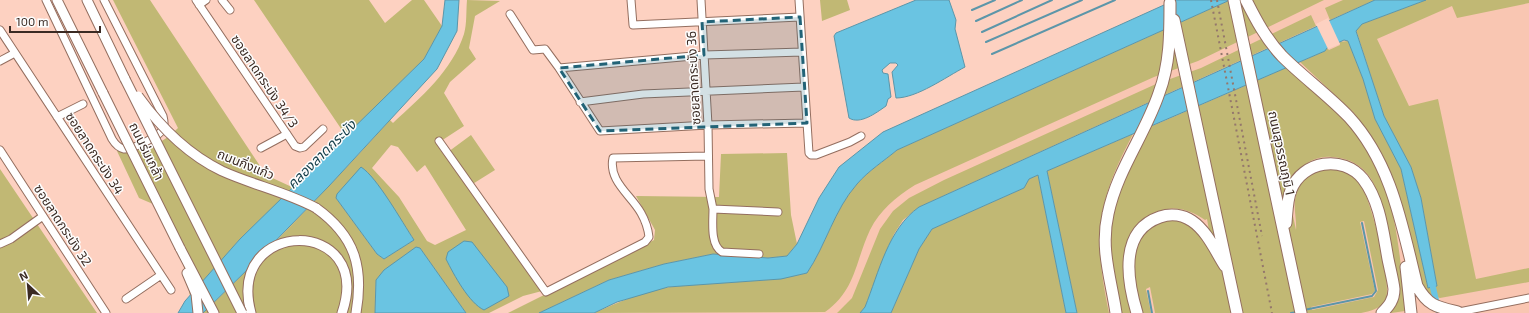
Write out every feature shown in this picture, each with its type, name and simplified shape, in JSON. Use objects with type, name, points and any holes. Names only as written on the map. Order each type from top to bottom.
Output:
[{"type":"highway","name":"ถนนสุวรรณภูมิ 1","points":[[1234,0],[1301,313]]},
{"type":"highway","points":[[1246,0],[1256,21],[1282,56],[1348,117],[1362,133],[1381,164],[1395,198],[1417,286],[1423,298],[1432,305],[1456,313]]},
{"type":"highway","points":[[1116,311],[1106,263],[1105,237],[1108,214],[1120,176],[1151,115],[1163,81],[1169,47],[1170,2]]},
{"type":"highway","points":[[1170,2],[1237,313]]},
{"type":"highway","points":[[1285,237],[1288,200],[1291,189],[1299,176],[1308,169],[1320,164],[1343,164],[1351,168],[1362,178],[1376,202],[1394,290],[1390,305],[1382,313]]},
{"type":"highway","points":[[1137,313],[1132,297],[1129,265],[1130,252],[1134,238],[1143,227],[1153,219],[1166,215],[1181,216],[1193,222],[1210,243],[1228,272]]},
{"type":"highway","points":[[1402,225],[1411,313]]},
{"type":"main road","name":"ถนนร่มเกล้า","points":[[57,0],[180,248],[214,313]]},
{"type":"main road","name":"ถนนร่มเกล้า","points":[[87,0],[242,313]]},
{"type":"main road","name":"ถนนกิ่งแก้ว","points":[[125,79],[156,121],[184,147],[223,171],[301,200],[331,219],[343,233],[351,246],[356,262],[360,283],[356,313]]},
{"type":"main road","points":[[251,313],[248,290],[251,272],[261,256],[275,246],[291,241],[305,240],[320,244],[331,251],[345,273],[348,286],[342,313]]},
{"type":"main road","points":[[180,248],[183,261],[196,294],[198,313]]},
{"type":"street","points":[[46,0],[112,139],[122,148],[134,147],[160,133],[164,128],[163,116],[104,0]]},
{"type":"street","points":[[198,2],[206,0]]},
{"type":"street","points":[[222,0],[230,10]]},
{"type":"street","points":[[631,0],[633,25],[800,17]]},
{"type":"street","name":"ซอยลาดกระบัง 36","points":[[701,0],[708,125],[707,156],[710,197],[713,209],[714,242],[722,252],[759,254]]},
{"type":"street","points":[[799,0],[808,148],[812,155],[850,142],[861,136]]},
{"type":"street","name":"ซอยลาดกระบัง 34/3","points":[[198,2],[295,146],[300,148],[323,129]]},
{"type":"street","points":[[510,14],[533,50],[545,49],[600,131],[708,125],[807,123]]},
{"type":"street","name":"ซอยลาดกระบัง 34","points":[[0,30],[171,290]]},
{"type":"street","points":[[559,68],[704,55],[802,52]]},
{"type":"street","points":[[0,61],[15,53]]},
{"type":"street","points":[[580,102],[643,94],[804,86]]},
{"type":"street","points":[[57,117],[83,104]]},
{"type":"street","points":[[261,148],[287,134]]},
{"type":"street","points":[[439,141],[546,292],[645,242],[649,237],[648,228],[642,213],[633,200],[622,190],[617,180],[611,165],[613,158],[707,156]]},
{"type":"street","name":"ซอยลาดกระบัง 32","points":[[0,150],[106,313]]},
{"type":"street","points":[[713,209],[778,212]]},
{"type":"street","points":[[0,244],[11,239],[43,216]]},
{"type":"street","points":[[126,299],[161,275]]},
{"type":"street","points":[[1456,313],[1529,298]]},
{"type":"highlighted area","points":[[800,17],[807,123],[600,131],[559,68],[704,55],[702,22]]},
{"type":"shaded area","points":[[113,0],[150,0],[266,175],[294,188],[240,239],[190,296],[180,249],[160,207],[139,198],[117,151],[150,147],[164,139],[178,128]]},
{"type":"shaded area","points":[[254,0],[369,0],[385,23],[412,0],[424,0],[442,26],[424,59],[346,136]]},
{"type":"shaded area","points":[[467,0],[500,1],[475,16],[469,48],[476,59],[450,82],[444,93],[464,126],[441,141],[448,152],[471,135],[495,170],[471,185],[542,291],[523,296],[489,313],[466,313],[420,248],[416,247],[376,280],[375,313],[203,313],[298,218],[390,120],[393,123],[425,93],[444,72],[459,47],[464,34]],"holes":[[[391,145],[398,147],[417,172],[425,165],[466,230],[435,245],[427,241],[399,197],[372,168]],[[365,170],[382,191],[414,240],[384,259],[377,254],[336,198]]]},
{"type":"shaded area","points":[[820,0],[847,0],[850,10],[822,21]]},
{"type":"shaded area","points":[[1230,0],[1324,0],[1198,61],[1154,77],[915,185],[895,199],[874,223],[865,242],[849,285],[835,303],[825,312],[594,313],[631,297],[670,287],[756,281],[790,277],[807,273],[849,194],[866,175],[897,150]]},
{"type":"shaded area","points":[[1264,0],[1529,0],[1529,313],[642,313],[714,298],[855,211]]},
{"type":"shaded area","points":[[1343,0],[1375,0],[1330,20],[1325,8]]},
{"type":"shaded area","points":[[1426,0],[1529,0],[1529,3],[1457,18],[1452,6],[1377,39],[1409,106],[1438,99],[1476,279],[1529,268],[1529,282],[1440,298],[1430,295],[1418,282],[1400,198],[1378,147],[1354,113],[1300,62],[1325,51],[1327,48],[1329,50],[1340,45],[1339,42],[1348,41],[1363,79],[1375,119],[1401,169],[1428,288],[1437,286],[1421,198],[1411,167],[1384,116],[1356,30],[1362,24]]},
{"type":"shaded area","points":[[1311,15],[1316,26],[919,207],[903,220],[894,234],[865,307],[860,313],[837,313],[852,298],[880,229],[893,211],[909,198],[944,180],[1156,84],[1201,68]]},
{"type":"shaded area","points":[[1288,67],[1344,119],[1361,140],[1374,162],[1384,185],[1397,233],[1405,311],[1391,313],[1385,226],[1378,194],[1372,180],[1362,169],[1349,161],[1332,157],[1324,157],[1317,158],[1305,165],[1295,175],[1287,187],[1296,230],[1296,197],[1301,184],[1306,178],[1321,170],[1331,168],[1346,171],[1355,177],[1364,190],[1380,241],[1384,261],[1387,293],[1383,304],[1374,309],[1361,313],[1155,313],[1150,287],[1146,289],[1151,313],[1142,313],[1134,267],[1135,252],[1143,235],[1156,223],[1173,219],[1182,220],[1191,224],[1203,237],[1213,253],[1207,219],[1205,220],[1189,211],[1171,208],[1159,211],[1144,218],[1134,228],[1128,240],[1124,268],[1131,313],[1122,313],[1114,282],[1110,238],[1113,215],[1123,178],[1150,127]],"holes":[[[1364,221],[1378,290],[1374,297],[1312,310],[1311,307],[1372,294],[1375,291],[1360,222]]]},
{"type":"shaded area","points":[[1133,134],[1111,181],[1101,221],[1101,262],[1109,313],[1077,313],[1047,171]]},
{"type":"shaded area","points":[[787,153],[791,215],[797,244],[787,256],[768,258],[713,254],[664,264],[609,280],[539,313],[508,313],[654,240],[655,230],[636,196],[719,197],[721,154]]},
{"type":"shaded area","points":[[0,169],[97,313],[0,313]]},
{"type":"shaded area","points":[[1038,175],[1066,313],[891,313],[919,249],[932,229],[1024,188],[1029,179]]},
{"type":"water","points":[[445,0],[459,0],[457,31],[437,69],[329,186],[203,313],[178,313],[185,301],[240,239],[424,59],[442,26]]},
{"type":"water","points":[[916,0],[949,0],[956,20],[955,29],[965,67],[922,91],[913,95],[896,98],[892,72],[898,65],[896,63],[890,63],[882,70],[883,73],[888,74],[891,97],[888,99],[886,106],[873,115],[863,119],[853,120],[849,118],[834,36],[836,33]]},
{"type":"water","points":[[1175,0],[1230,0],[897,150],[866,175],[849,194],[807,273],[781,279],[668,287],[617,302],[594,313],[539,313],[609,280],[664,264],[713,254],[768,258],[787,256],[797,244],[819,198],[839,167],[883,132]]},
{"type":"water","points":[[1375,0],[1426,0],[1362,24],[1356,31],[1384,116],[1411,167],[1421,198],[1437,286],[1428,288],[1401,169],[1375,119],[1363,79],[1348,41],[1344,40],[1327,48],[1325,51],[1047,171],[1077,313],[1066,313],[1038,175],[1029,179],[1024,188],[932,229],[919,249],[891,313],[860,313],[865,307],[892,239],[908,216],[919,207]]},
{"type":"water","points":[[361,167],[382,190],[414,240],[384,259],[377,254],[336,198],[337,194]]},
{"type":"water","points":[[464,241],[472,242],[507,287],[509,296],[484,310],[467,295],[446,259],[448,252]]},
{"type":"water","points":[[416,247],[420,248],[466,313],[375,313],[376,280],[384,270]]},
{"type":"pier","points":[[1328,18],[1340,44],[1328,49],[1316,24]]},
{"type":"waterway","points":[[972,10],[995,0]]},
{"type":"waterway","points":[[976,21],[1022,0]]},
{"type":"waterway","points":[[982,32],[1052,0]]},
{"type":"waterway","points":[[986,42],[1082,0]]},
{"type":"waterway","points":[[992,54],[1115,0]]},
{"type":"waterway","points":[[1304,310],[1372,296],[1376,291],[1362,223]]},
{"type":"waterway","points":[[1431,279],[1439,313]]},
{"type":"waterway","points":[[1148,291],[1152,313]]},
{"type":"waterway","points":[[1291,313],[1297,312]]},
{"type":"railway","points":[[1211,0],[1272,313]]},
{"type":"railway","points":[[1217,0],[1262,236]]},
{"type":"water label","name":"คลองลาดกระบัง","points":[[321,154]]}]
